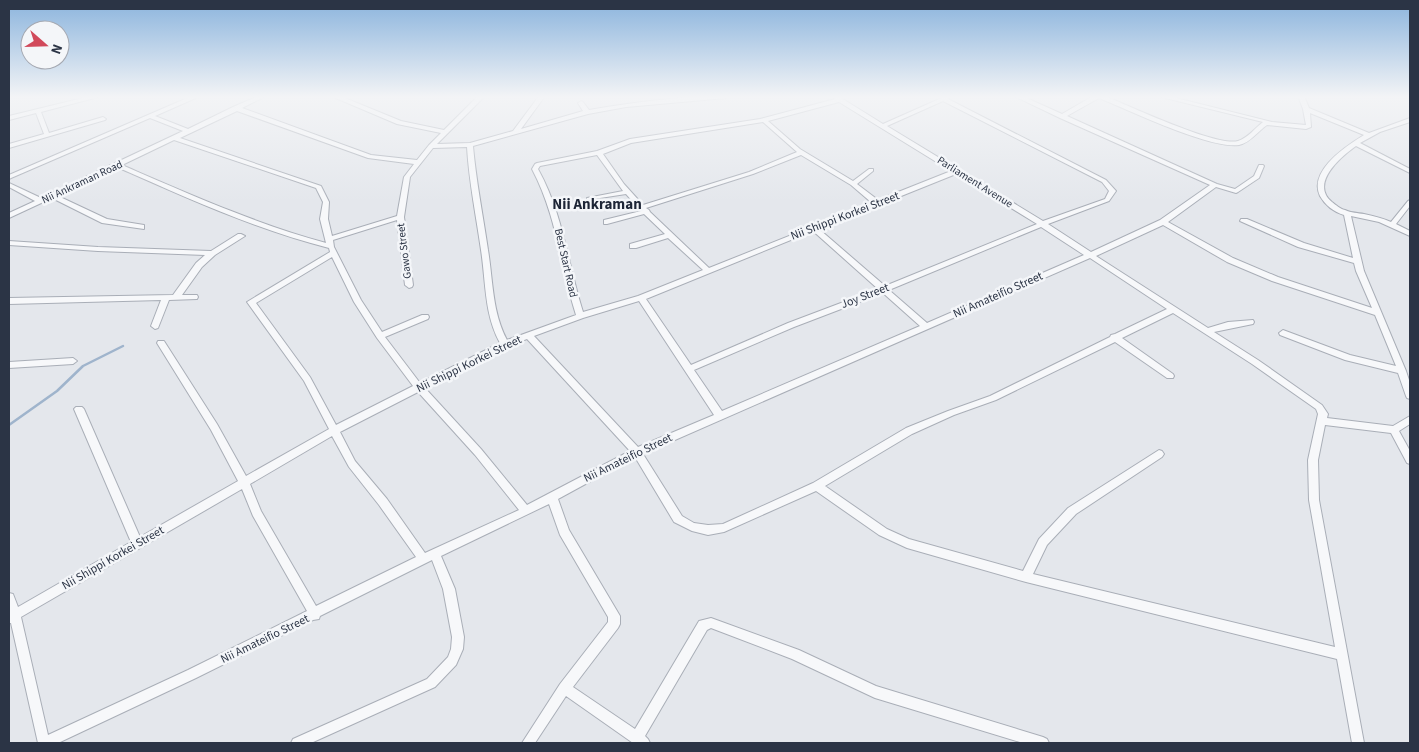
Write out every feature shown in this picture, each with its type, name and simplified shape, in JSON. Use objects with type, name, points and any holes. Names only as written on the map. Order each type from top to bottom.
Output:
[{"type":"street","points":[[46,131],[47,135]]},
{"type":"street","points":[[9,146],[62,131]]},
{"type":"street","points":[[9,177],[115,131]]},
{"type":"street","name":"Nii Ankraman Road","points":[[9,216],[188,131]]},
{"type":"street","points":[[299,131],[370,157],[417,162]]},
{"type":"street","points":[[440,131],[445,132]]},
{"type":"street","points":[[431,146],[470,145],[518,131]]},
{"type":"street","name":"Best Start Road","points":[[580,316],[570,285],[553,206],[545,184],[535,169],[541,163],[599,153],[630,141],[693,131]]},
{"type":"street","points":[[777,131],[802,152],[878,203]]},
{"type":"street","name":"Parliament Avenue","points":[[893,131],[1042,224],[1310,399],[1319,407],[1323,414],[1321,421]]},
{"type":"street","points":[[1009,131],[1104,181],[1113,191],[1107,200],[1042,224]]},
{"type":"street","points":[[1094,131],[1215,185],[1236,191],[1257,177],[1261,166]]},
{"type":"street","points":[[1189,131],[1227,143],[1241,142],[1253,131]]},
{"type":"street","points":[[1360,131],[1369,135]]},
{"type":"street","points":[[1380,131],[1369,135],[1330,165],[1322,175],[1320,185],[1326,202],[1347,214],[1364,216],[1392,225],[1410,234]]},
{"type":"street","name":"Gawo Street","points":[[409,285],[400,217],[407,177],[417,162],[445,132]]},
{"type":"street","points":[[174,138],[319,187],[326,202],[324,219],[331,246],[357,300],[380,336],[420,388],[478,452],[526,511]]},
{"type":"street","points":[[1356,144],[1410,171]]},
{"type":"street","points":[[470,145],[472,181],[491,299],[499,335],[505,344]]},
{"type":"street","points":[[614,229],[610,221],[751,173],[802,152]]},
{"type":"street","points":[[599,153],[612,174],[628,192],[707,270]]},
{"type":"street","points":[[117,166],[259,224],[300,239],[331,246]]},
{"type":"street","points":[[852,184],[871,170]]},
{"type":"street","name":"Nii Shippi Korkei Street","points":[[12,617],[137,543],[245,484],[335,430],[505,344],[580,316],[641,298],[957,171]]},
{"type":"street","name":"Nii Amateifio Street","points":[[44,743],[526,511],[637,452],[1164,222],[1215,185]]},
{"type":"street","points":[[9,186],[41,201]]},
{"type":"street","points":[[589,199],[628,192]]},
{"type":"street","points":[[53,196],[105,221],[141,227]]},
{"type":"street","points":[[1392,225],[1410,202]]},
{"type":"street","points":[[1347,214],[1358,262],[1399,362],[1410,396]]},
{"type":"street","points":[[400,217],[331,246],[251,302],[292,356],[335,430],[340,446],[352,464],[383,502],[423,559]]},
{"type":"street","points":[[1244,221],[1301,245],[1358,262]]},
{"type":"street","points":[[1164,222],[1230,260],[1275,279],[1378,313]]},
{"type":"street","name":"Joy Street","points":[[689,369],[791,325],[1042,224]]},
{"type":"street","points":[[814,228],[925,326]]},
{"type":"street","points":[[633,246],[670,235]]},
{"type":"street","points":[[176,297],[199,265],[212,253],[241,236]]},
{"type":"street","points":[[9,243],[98,249],[212,253]]},
{"type":"street","points":[[9,301],[194,297]]},
{"type":"street","points":[[155,326],[166,298]]},
{"type":"street","points":[[641,298],[679,352],[720,416]]},
{"type":"street","points":[[528,335],[637,452],[678,519],[692,527],[708,530],[724,528],[817,486],[909,431],[993,398],[1083,355],[1114,337],[1174,310]]},
{"type":"street","points":[[380,336],[425,317]]},
{"type":"street","points":[[1206,331],[1228,324],[1250,322]]},
{"type":"street","points":[[1283,333],[1354,360],[1402,371]]},
{"type":"street","points":[[1114,337],[1170,376]]},
{"type":"street","points":[[161,343],[214,427],[245,484],[257,513],[315,614]]},
{"type":"street","points":[[9,365],[73,361]]},
{"type":"street","points":[[1399,362],[1410,364]]},
{"type":"street","points":[[78,409],[137,543]]},
{"type":"street","points":[[1358,743],[1314,500],[1313,460],[1321,421],[1394,430],[1410,419]]},
{"type":"street","points":[[1394,430],[1410,460]]},
{"type":"street","points":[[1026,577],[1043,542],[1072,511],[1159,454]]},
{"type":"street","points":[[817,486],[883,532],[907,543],[1026,577],[1343,655]]},
{"type":"street","points":[[528,743],[564,688],[614,624],[614,616],[564,532],[552,497]]},
{"type":"street","points":[[297,743],[431,683],[452,661],[458,637],[450,590],[436,553]]},
{"type":"street","points":[[9,598],[12,617],[44,743]]},
{"type":"street","points":[[564,688],[641,741],[688,648],[703,625],[711,623],[795,654],[875,692],[1043,743]]},
{"type":"waterway","points":[[9,425],[57,391],[83,366],[123,346]]},
{"type":"district","name":"Nii Ankraman","points":[[597,204]]}]
